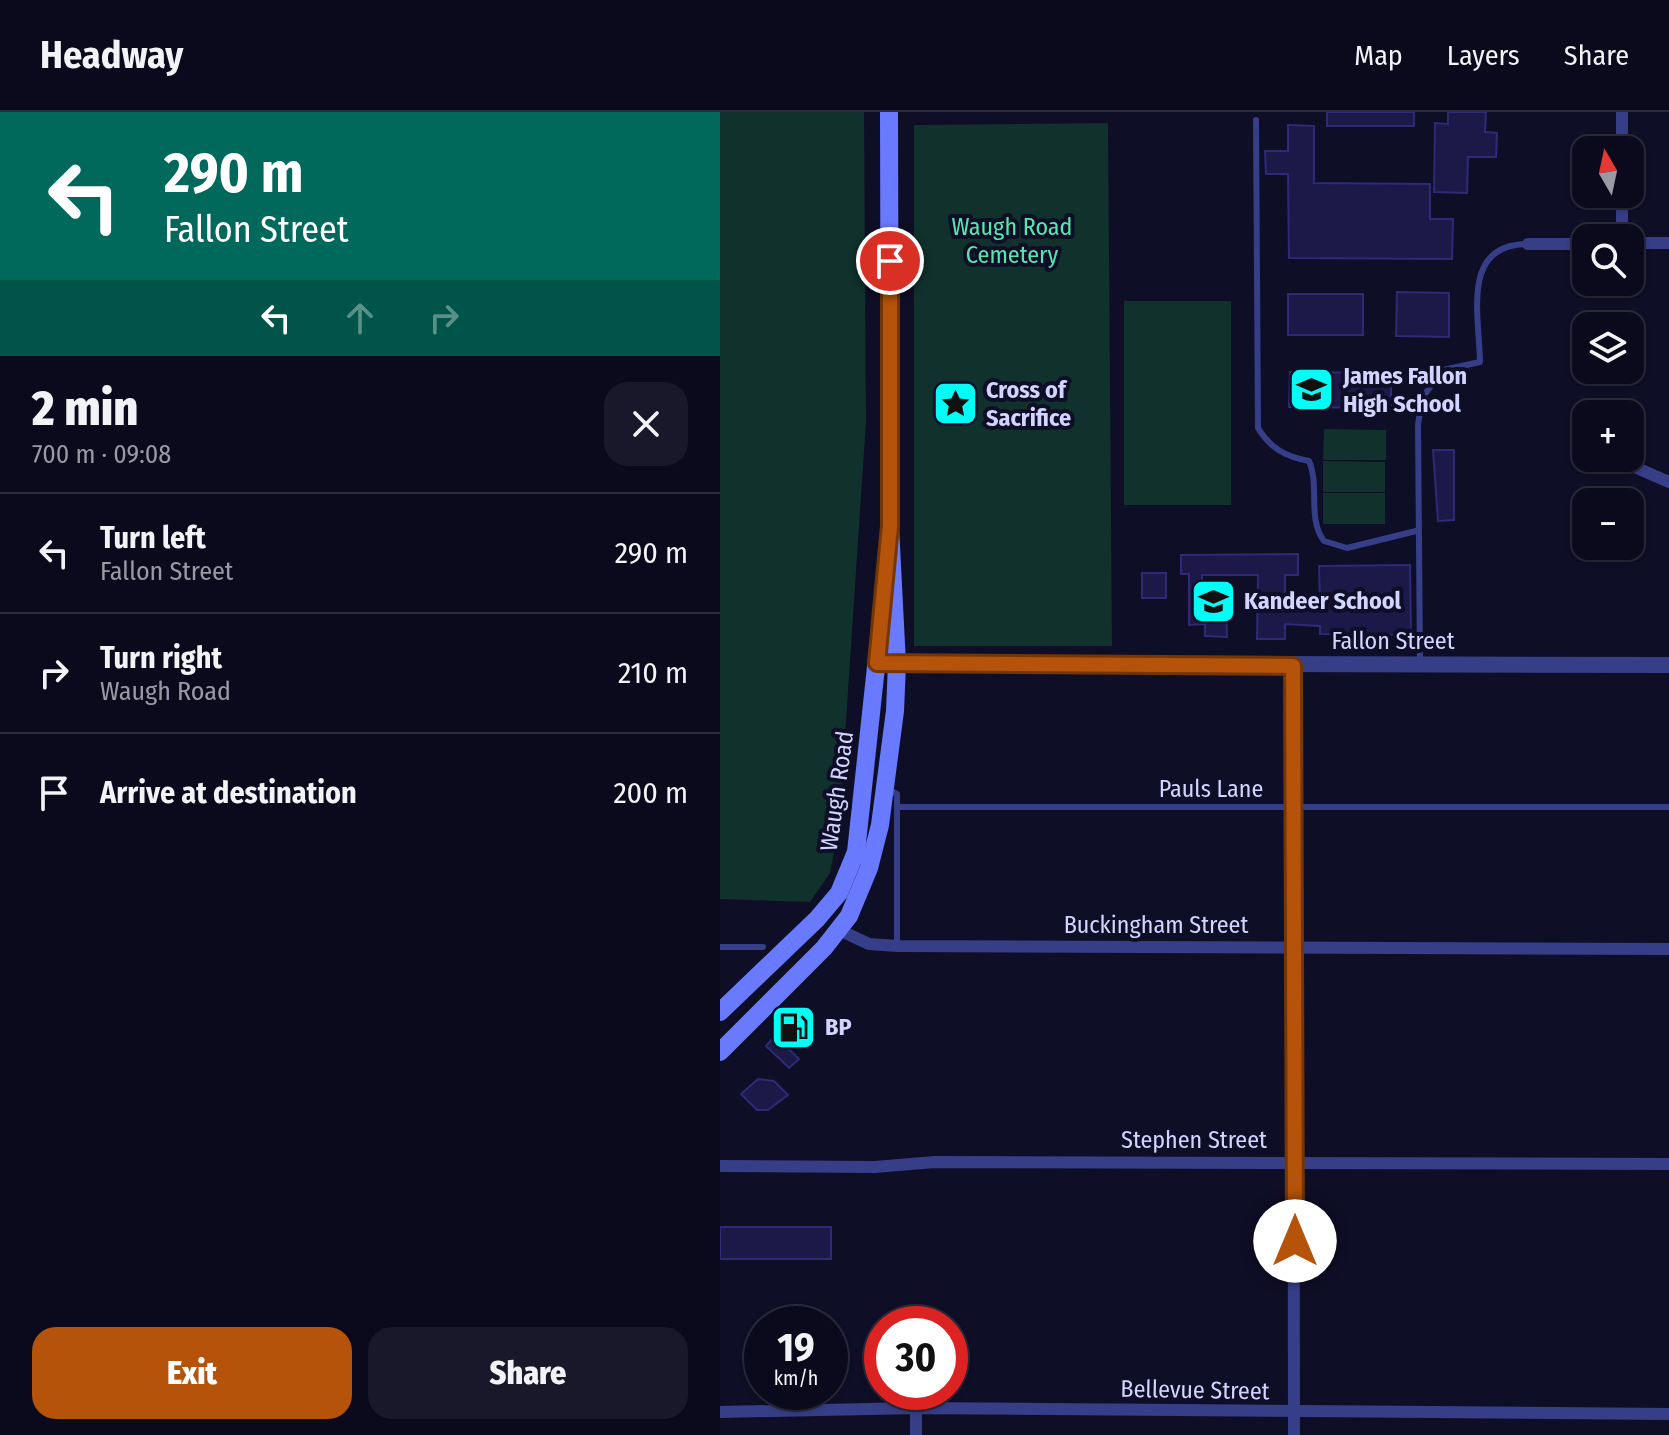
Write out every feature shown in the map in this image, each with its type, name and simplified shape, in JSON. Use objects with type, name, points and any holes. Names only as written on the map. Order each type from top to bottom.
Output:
[{"type":"main road","name":"Waugh Road","points":[[720,1052],[839,930],[856,902],[869,868],[885,789],[897,664],[890,526],[889,112]]},
{"type":"main road","name":"Waugh Road","points":[[720,1015],[817,919],[839,893],[856,852],[863,815],[890,526]]},
{"type":"main road","points":[[720,1015],[738,1034]]},
{"type":"street","points":[[1622,112],[1622,136]]},
{"type":"street","points":[[1644,243],[1669,243]]},
{"type":"street","points":[[1528,244],[1572,244]]},
{"type":"street","points":[[1644,471],[1669,482]]},
{"type":"street","name":"Fallon Street","points":[[877,663],[1669,665]]},
{"type":"street","points":[[1293,666],[1294,1435]]},
{"type":"street","name":"Buckingham Street","points":[[839,930],[869,944],[897,946],[1669,949]]},
{"type":"street","name":"Stephen Street","points":[[720,1166],[875,1167],[935,1162],[1669,1164]]},
{"type":"street","name":"Bellevue Street","points":[[720,1412],[864,1409]]},
{"type":"street","name":"Bellevue Street","points":[[968,1409],[1669,1414]]},
{"type":"street","points":[[916,1410],[916,1435]]},
{"type":"lane","points":[[1256,120],[1258,428],[1266,441],[1278,451],[1309,461],[1314,472],[1315,523],[1324,541],[1347,548],[1416,531]]},
{"type":"lane","points":[[1420,664],[1416,531],[1418,425],[1422,398],[1443,370],[1480,362],[1478,292],[1482,267],[1493,251],[1508,244],[1528,244]]},
{"type":"lane","name":"Waugh Road","points":[[885,789],[897,794],[898,807]]},
{"type":"lane","points":[[897,946],[898,807]]},
{"type":"lane","name":"Pauls Lane","points":[[898,807],[1669,807]]},
{"type":"lane","points":[[720,947],[763,947]]},
{"type":"green space","points":[[720,112],[864,112],[866,421],[839,826],[830,873],[810,902],[720,899]]},
{"type":"green space","name":"Waugh Road Cemetery","points":[[1108,123],[1112,646],[914,646],[914,125]]},
{"type":"green space","points":[[1124,301],[1231,301],[1231,505],[1124,505]]},
{"type":"green space","points":[[1324,429],[1386,430],[1386,460],[1323,460]]},
{"type":"green space","points":[[1323,461],[1385,462],[1385,492],[1323,492]]},
{"type":"green space","points":[[1323,493],[1385,493],[1385,524],[1323,524]]},
{"type":"building","points":[[1327,112],[1414,112],[1414,126],[1327,126]]},
{"type":"building","points":[[1448,112],[1486,112],[1485,132],[1497,133],[1496,157],[1468,157],[1467,193],[1434,192],[1435,123],[1448,124]]},
{"type":"building","points":[[1288,125],[1314,126],[1314,183],[1430,184],[1430,219],[1453,219],[1452,259],[1289,258],[1288,174],[1266,174],[1265,151],[1288,151]]},
{"type":"building","points":[[1397,292],[1449,293],[1449,337],[1396,336]]},
{"type":"building","points":[[1288,294],[1363,294],[1363,335],[1288,335]]},
{"type":"building","points":[[1290,372],[1391,373],[1391,408],[1289,407]]},
{"type":"building","points":[[1433,450],[1454,450],[1454,520],[1438,521]]},
{"type":"building","points":[[1298,554],[1298,575],[1285,575],[1285,605],[1320,605],[1319,566],[1410,565],[1411,635],[1320,634],[1320,626],[1285,624],[1285,639],[1257,639],[1258,575],[1202,575],[1202,596],[1226,596],[1227,637],[1205,636],[1205,624],[1189,625],[1189,574],[1181,574],[1181,555]]},
{"type":"building","points":[[1142,573],[1166,573],[1166,598],[1142,598]]},
{"type":"building","points":[[775,1036],[799,1059],[789,1068],[766,1046]]},
{"type":"building","points":[[758,1079],[774,1081],[788,1095],[768,1110],[757,1110],[741,1094]]},
{"type":"building","points":[[720,1227],[831,1227],[831,1259],[720,1259]]},
{"type":"place","name":"James Fallon High School","points":[[1312,390]]},
{"type":"place","name":"Cross of Sacrifice","points":[[955,404]]},
{"type":"place","name":"Kandeer School","points":[[1213,601]]},
{"type":"place","name":"BP","points":[[794,1027]]},
{"type":"route","points":[[890,261],[890,526],[877,663],[1293,666],[1295,1241]]}]
